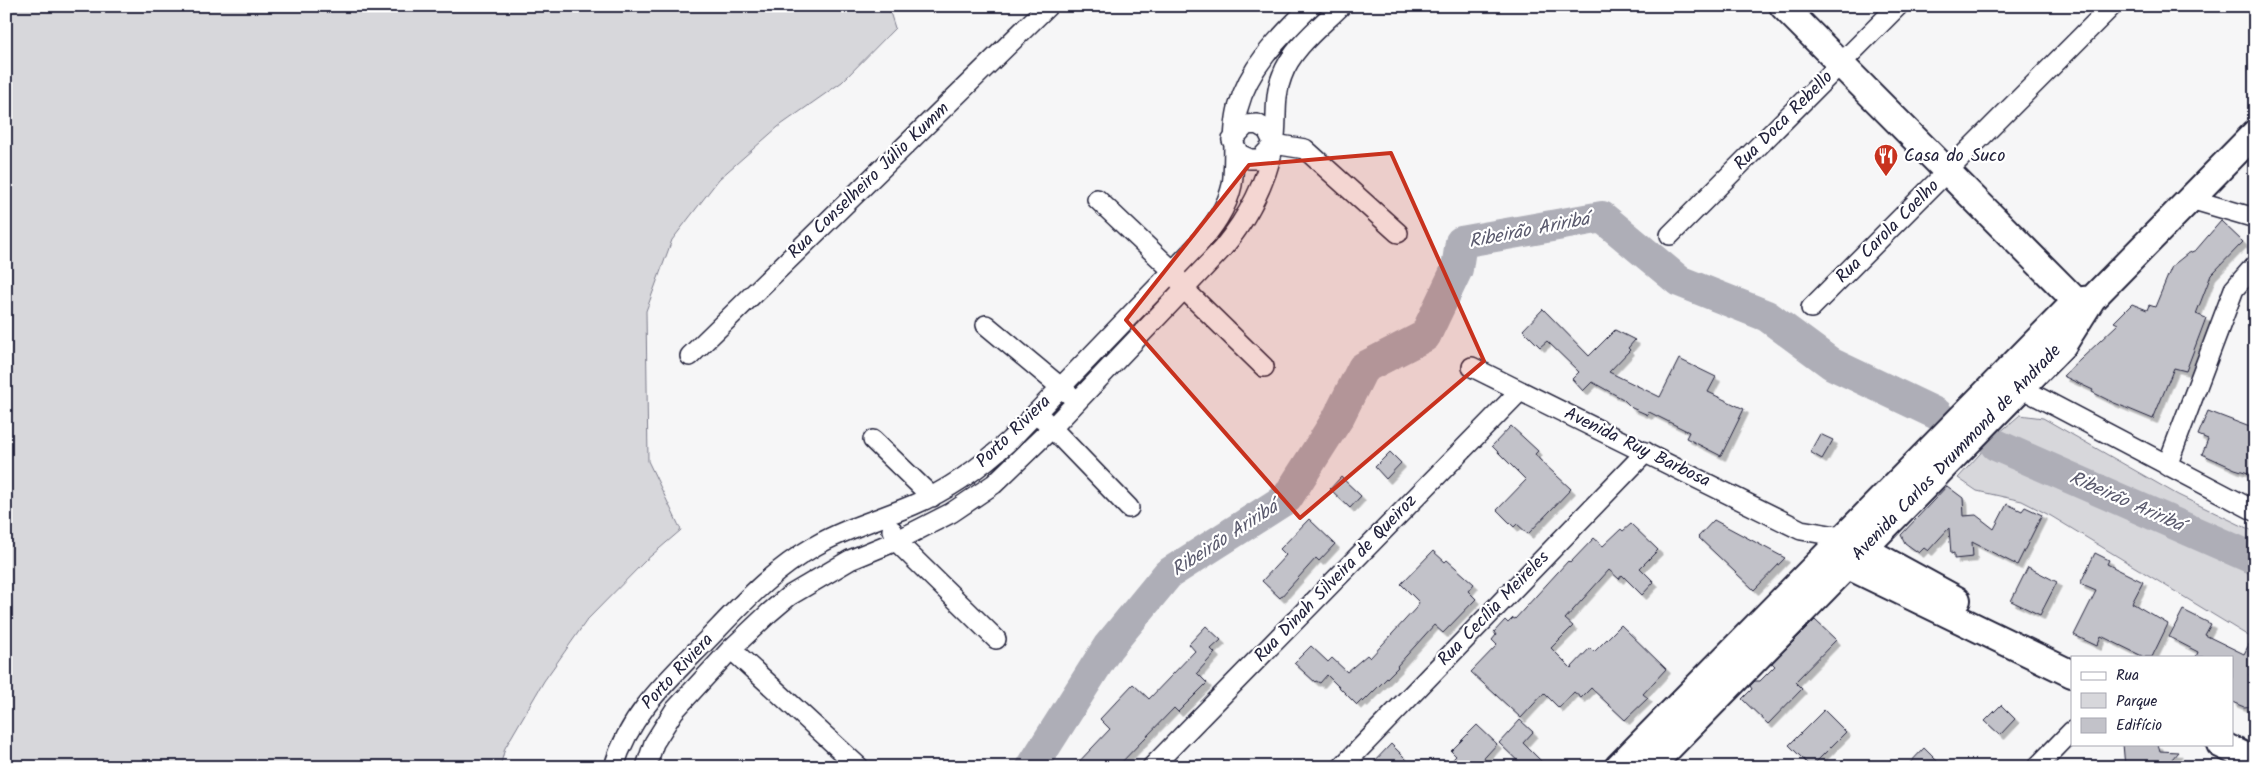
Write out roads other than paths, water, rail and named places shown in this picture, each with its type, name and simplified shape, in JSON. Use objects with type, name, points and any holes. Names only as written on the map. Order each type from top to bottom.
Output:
[{"type":"main road","points":[[1783,6],[1949,172],[2084,300]]},
{"type":"main road","name":"Avenida Carlos Drummond de Andrade","points":[[1618,767],[1654,760],[1844,552],[1981,395],[2190,199],[2255,133]]},
{"type":"main road","name":"Avenida Carlos Drummond de Andrade","points":[[1844,552],[2021,388],[2063,345],[2084,300]]},
{"type":"main road","name":"Avenida Ruy Barbosa","points":[[1844,552],[1976,610],[2071,657]]},
{"type":"main road","name":"Avenida Ruy Barbosa","points":[[1844,552],[2071,673]]},
{"type":"main road","points":[[2234,736],[2255,746]]},
{"type":"main road","points":[[2224,746],[2255,760]]},
{"type":"street","name":"Rua Conselheiro Júlio Kumm","points":[[690,356],[1048,6]]},
{"type":"street","name":"Porto Riviera","points":[[614,767],[629,730],[647,703],[766,579],[823,542],[932,496],[978,467],[1036,413],[1209,233],[1227,199],[1233,173],[1232,140],[1238,108],[1254,71],[1277,41],[1311,6]]},
{"type":"street","name":"Porto Riviera","points":[[646,767],[663,726],[674,711],[731,649],[788,596],[850,560],[896,541],[951,513],[977,497],[1010,470],[1052,428],[1222,249],[1242,223],[1259,190],[1274,144],[1278,88],[1287,65],[1299,49],[1341,6]]},
{"type":"street","name":"Rua Doca Rebello","points":[[1670,235],[1898,6]]},
{"type":"street","name":"Rua Carola Coelho","points":[[1811,308],[1949,172],[2112,6]]},
{"type":"street","points":[[1257,124],[1267,130],[1274,144],[1267,154],[1260,159],[1250,159],[1239,154],[1232,140],[1246,125],[1257,124]]},
{"type":"street","points":[[1274,144],[1305,149],[1398,233]]},
{"type":"street","points":[[1097,199],[1173,271],[1184,289],[1264,367]]},
{"type":"street","points":[[2190,199],[2255,218]]},
{"type":"street","points":[[2167,466],[2234,289],[2255,265]]},
{"type":"street","points":[[986,325],[1077,401]]},
{"type":"street","name":"Avenida Ruy Barbosa","points":[[1472,367],[1844,552]]},
{"type":"street","points":[[1981,395],[2004,385],[2021,388],[2255,511]]},
{"type":"street","name":"Rua Dinah Silveira de Queiroz","points":[[1152,767],[1520,390]]},
{"type":"street","points":[[1036,413],[1130,508]]},
{"type":"street","points":[[872,440],[932,496]]},
{"type":"street","name":"Rua Cecília Meireles","points":[[1342,767],[1646,452]]},
{"type":"street","points":[[886,516],[896,541],[996,639]]},
{"type":"street","points":[[731,649],[859,767]]},
{"type":"street","points":[[2037,767],[2071,732]]},
{"type":"waterway","name":"Ribeirão Ariribá","points":[[1032,767],[1108,647],[1168,574],[1287,498],[1338,418],[1363,368],[1425,336],[1457,269],[1461,242],[1602,217],[1679,281],[1767,316],[1832,364],[1937,414]]},
{"type":"waterway","name":"Ribeirão Ariribá","points":[[1996,445],[2255,559]]},
{"type":"place","name":"Casa do Suco","points":[[1886,177]]}]
